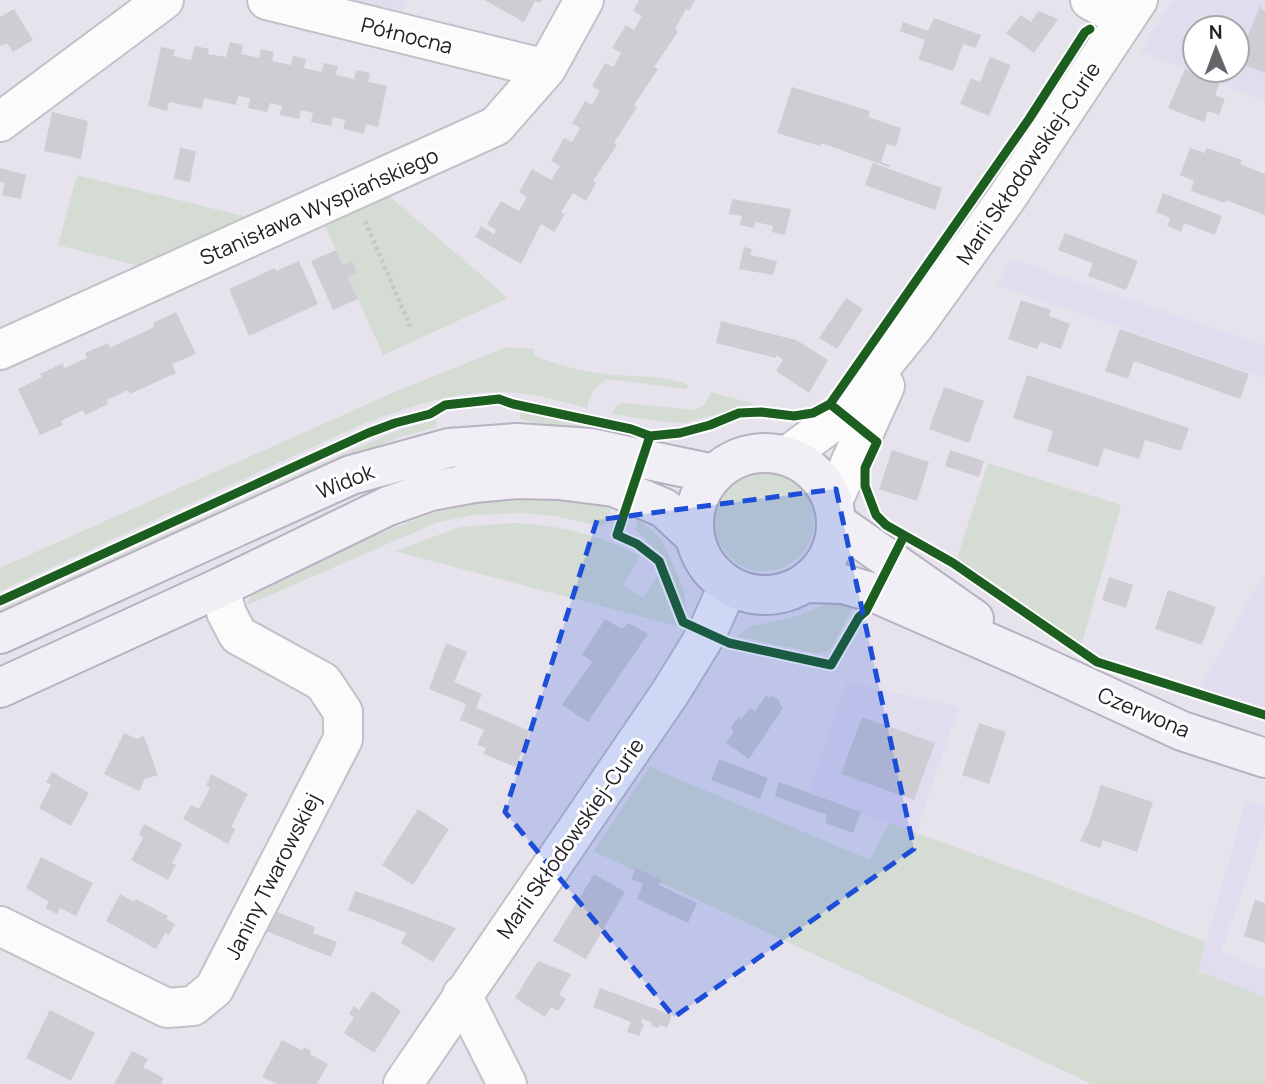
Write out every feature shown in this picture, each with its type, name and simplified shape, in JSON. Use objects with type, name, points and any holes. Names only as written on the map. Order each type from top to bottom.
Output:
[{"type":"main road","name":"Widok","points":[[0,634],[351,475],[449,448],[517,443],[592,448],[713,474]]},
{"type":"main road","points":[[768,452],[787,456],[807,466],[823,482],[835,512],[834,546],[823,566],[807,583],[789,592],[768,596],[747,594],[728,586],[712,572],[700,555],[694,536],[694,513],[701,492],[713,474],[729,462],[748,454],[768,452]]},
{"type":"main road","name":"Widok","points":[[0,688],[221,587],[388,506],[430,491],[517,479],[559,480],[614,487],[664,508],[694,536]]},
{"type":"main road","name":"Czerwona","points":[[835,512],[1026,659]]},
{"type":"main road","name":"Czerwona","points":[[807,583],[843,583],[875,593],[1182,731],[1265,758]]},
{"type":"street","points":[[0,122],[164,0]]},
{"type":"street","name":"Północna","points":[[267,0],[546,69]]},
{"type":"street","name":"Stanisława Wyspiańskiego","points":[[0,350],[496,126],[546,69],[584,0]]},
{"type":"street","points":[[1090,0],[1132,10]]},
{"type":"street","name":"Marii Skłodowskiej-Curie","points":[[787,456],[842,415],[916,324],[1008,196],[1132,10]]},
{"type":"street","name":"Marii Skłodowskiej-Curie","points":[[835,512],[863,431],[916,324]]},
{"type":"street","name":"Marii Skłodowskiej-Curie","points":[[403,1084],[461,995],[670,693],[707,633],[728,586]]},
{"type":"street","name":"Janiny Twarowskiej","points":[[0,926],[167,1008],[193,1006],[214,989],[343,738],[343,712],[323,682],[238,635],[226,612],[221,587]]},
{"type":"street","points":[[461,995],[507,1084]]},
{"type":"path","points":[[352,191],[410,326]]},
{"type":"highlighted area","points":[[836,489],[914,849],[674,1017],[505,812],[597,520]]},
{"type":"shaded area","points":[[336,0],[408,0],[401,13]]},
{"type":"shaded area","points":[[1173,0],[1265,0],[1265,102],[1221,84],[1251,84],[1251,14],[1181,14],[1181,67],[1141,51]]},
{"type":"shaded area","points":[[77,175],[251,218],[139,266],[58,245]]},
{"type":"shaded area","points":[[382,190],[508,298],[383,355],[348,277],[357,273],[352,262],[343,265],[321,218]]},
{"type":"shaded area","points":[[1010,259],[1265,345],[1265,378],[997,285]]},
{"type":"shaded area","points":[[507,347],[535,349],[534,355],[583,370],[661,378],[688,385],[687,389],[607,379],[594,391],[587,408],[513,392],[467,394],[415,406],[365,423],[0,591],[0,568],[399,390]]},
{"type":"shaded area","points":[[711,392],[755,404],[684,423],[611,414],[615,407],[623,403],[695,410],[705,404]]},
{"type":"shaded area","points":[[520,412],[582,426],[573,431],[520,419]]},
{"type":"shaded area","points":[[436,420],[437,427],[399,437],[0,616],[0,609],[345,453],[402,429]]},
{"type":"shaded area","points":[[988,463],[1121,505],[1081,646],[957,558]]},
{"type":"shaded area","points":[[764,471],[792,479],[806,493],[814,521],[806,549],[792,563],[764,571],[736,563],[722,549],[714,521],[722,493],[736,479]]},
{"type":"shaded area","points":[[547,498],[612,506],[605,524],[600,526],[555,516],[522,513],[472,515],[436,523],[245,606],[252,595],[408,522],[482,501]]},
{"type":"shaded area","points":[[637,518],[662,540],[684,590],[686,607],[660,553],[636,530]]},
{"type":"shaded area","points":[[515,523],[579,532],[640,556],[623,586],[643,598],[657,576],[677,626],[394,551],[461,527]]},
{"type":"shaded area","points":[[1265,572],[1265,710],[1200,688]]},
{"type":"shaded area","points":[[857,600],[831,648],[825,652],[816,653],[736,636],[753,626],[801,615],[830,602]]},
{"type":"shaded area","points":[[847,682],[959,707],[916,833],[808,793]]},
{"type":"shaded area","points":[[650,767],[870,860],[889,823],[1206,942],[1198,971],[1265,997],[1265,1084],[1092,1084],[593,851]]},
{"type":"shaded area","points":[[1246,800],[1265,806],[1265,824],[1221,953],[1265,970],[1265,997],[1198,971]]},
{"type":"building","points":[[484,0],[542,0],[540,3],[535,1],[524,22]]},
{"type":"building","points":[[639,0],[695,0],[689,11],[686,9],[675,29],[678,32],[654,67],[658,69],[634,105],[637,107],[614,143],[617,145],[593,181],[596,183],[586,201],[573,193],[561,212],[565,214],[554,232],[541,224],[521,264],[475,237],[481,226],[494,234],[496,230],[487,224],[501,201],[519,211],[527,197],[519,192],[532,169],[551,180],[560,166],[551,161],[564,138],[572,142],[580,128],[572,123],[585,101],[592,105],[600,91],[592,86],[605,63],[613,67],[621,53],[612,48],[626,25],[634,30],[642,16],[633,11]]},
{"type":"building","points":[[1261,4],[1261,9],[1265,11],[1265,73],[1251,68],[1251,28]]},
{"type":"building","points":[[14,9],[33,40],[13,52],[7,43],[0,46],[0,17]]},
{"type":"building","points":[[1038,11],[1058,19],[1034,53],[1006,33],[1021,15],[1031,22]]},
{"type":"building","points":[[934,18],[981,35],[976,48],[963,44],[953,71],[918,59],[925,40],[900,31],[903,22],[928,31]]},
{"type":"building","points":[[230,42],[243,45],[241,54],[259,58],[261,49],[274,52],[272,61],[291,65],[293,56],[306,59],[304,68],[322,72],[324,63],[338,66],[336,75],[354,79],[356,70],[370,73],[368,82],[387,86],[378,127],[366,124],[364,134],[343,129],[345,120],[333,117],[331,126],[311,122],[313,113],[301,110],[299,119],[280,115],[282,106],[270,103],[267,112],[248,108],[250,98],[238,96],[236,105],[204,98],[202,109],[169,102],[167,111],[148,106],[161,47],[175,50],[173,56],[191,60],[195,46],[209,49],[208,54],[226,57]]},
{"type":"building","points":[[990,57],[1011,65],[989,116],[960,104],[971,78],[980,82]]},
{"type":"building","points":[[1181,78],[1181,84],[1220,84],[1215,95],[1225,99],[1219,115],[1208,111],[1204,122],[1168,108]]},
{"type":"building","points":[[792,87],[870,111],[868,117],[901,128],[896,147],[887,144],[881,162],[890,165],[889,167],[821,143],[820,146],[777,133]]},
{"type":"building","points":[[52,112],[88,121],[81,159],[44,151]]},
{"type":"building","points":[[180,148],[196,151],[190,182],[174,179]]},
{"type":"building","points":[[1190,148],[1205,153],[1207,148],[1242,160],[1240,164],[1265,174],[1265,215],[1226,200],[1225,203],[1191,191],[1194,181],[1180,175]]},
{"type":"building","points":[[873,163],[942,188],[935,210],[865,185]]},
{"type":"building","points":[[0,168],[26,175],[21,199],[2,195],[5,183],[0,182]]},
{"type":"building","points":[[1163,193],[1222,216],[1215,235],[1184,223],[1181,232],[1167,226],[1170,218],[1156,212]]},
{"type":"building","points":[[732,199],[791,209],[785,235],[772,232],[773,226],[755,222],[754,228],[740,225],[742,216],[729,214]]},
{"type":"building","points":[[1065,233],[1138,261],[1126,290],[1088,276],[1093,263],[1058,250]]},
{"type":"building","points":[[744,247],[752,249],[750,255],[777,261],[773,275],[739,269]]},
{"type":"building","points":[[336,250],[343,265],[352,261],[357,273],[348,277],[358,299],[333,310],[311,261]]},
{"type":"building","points":[[299,261],[318,304],[249,336],[229,289],[275,268],[276,271]]},
{"type":"building","points":[[846,298],[863,309],[837,349],[819,338]]},
{"type":"building","points":[[1021,300],[1051,310],[1049,316],[1070,324],[1061,349],[1040,342],[1037,349],[1008,339]]},
{"type":"building","points":[[176,312],[196,354],[172,364],[176,373],[130,394],[128,390],[85,415],[83,410],[61,421],[63,425],[40,435],[18,389],[63,363],[64,368],[87,358],[85,353],[108,343],[110,348],[154,327],[153,323]]},
{"type":"building","points":[[721,321],[796,340],[828,360],[809,393],[776,371],[783,360],[777,355],[776,358],[716,343]]},
{"type":"building","points":[[1120,329],[1249,374],[1240,399],[1134,361],[1128,379],[1105,371]]},
{"type":"building","points":[[1027,375],[1189,428],[1181,451],[1145,440],[1139,459],[1104,448],[1098,467],[1047,451],[1053,431],[1013,418]]},
{"type":"building","points":[[944,387],[984,401],[969,443],[929,429]]},
{"type":"building","points":[[892,450],[929,462],[917,501],[879,489]]},
{"type":"building","points":[[950,450],[984,461],[979,477],[945,466]]},
{"type":"building","points":[[1109,577],[1133,585],[1126,608],[1102,600]]},
{"type":"building","points":[[1168,590],[1216,607],[1202,645],[1155,629]]},
{"type":"building","points":[[605,619],[622,629],[628,623],[648,634],[588,722],[562,705],[592,662],[582,654]]},
{"type":"building","points":[[446,643],[467,652],[454,682],[482,694],[476,708],[530,731],[516,767],[483,754],[486,748],[477,745],[484,730],[460,720],[466,704],[429,689]]},
{"type":"building","points":[[766,695],[780,701],[783,708],[749,759],[726,743],[734,731],[731,728],[738,717],[741,719],[750,708],[755,711]]},
{"type":"building","points":[[862,717],[935,743],[914,800],[841,774]]},
{"type":"building","points":[[979,723],[1006,732],[989,784],[962,775]]},
{"type":"building","points":[[124,733],[137,739],[144,736],[158,775],[145,779],[139,791],[104,774]]},
{"type":"building","points":[[719,759],[768,778],[760,799],[711,780]]},
{"type":"building","points":[[52,772],[89,793],[71,826],[39,808],[51,785],[46,782]]},
{"type":"building","points":[[211,774],[248,794],[231,827],[235,829],[228,844],[183,819],[191,805],[199,809],[210,788],[206,786]]},
{"type":"building","points":[[779,782],[861,812],[853,833],[825,823],[827,815],[775,796]]},
{"type":"building","points":[[1101,785],[1153,802],[1137,852],[1103,840],[1100,848],[1080,841]]},
{"type":"building","points":[[418,809],[449,829],[413,885],[382,865]]},
{"type":"building","points":[[144,824],[182,844],[172,863],[176,865],[168,880],[131,860],[143,838],[139,835]]},
{"type":"building","points":[[41,857],[93,883],[76,916],[60,908],[57,914],[45,908],[49,902],[26,888]]},
{"type":"building","points":[[636,868],[661,880],[659,885],[697,903],[688,923],[637,899],[643,884],[631,879]]},
{"type":"building","points":[[594,874],[625,892],[586,959],[553,941]]},
{"type":"building","points":[[355,891],[456,928],[433,962],[401,943],[407,933],[348,910]]},
{"type":"building","points":[[120,894],[134,902],[136,899],[168,916],[166,919],[175,924],[169,935],[165,933],[156,949],[106,921]]},
{"type":"building","points":[[1255,900],[1265,903],[1265,943],[1244,936]]},
{"type":"building","points":[[275,911],[315,927],[313,933],[337,942],[331,957],[266,931]]},
{"type":"building","points":[[538,961],[571,974],[559,995],[566,999],[558,1011],[551,1007],[545,1017],[515,998]]},
{"type":"building","points":[[600,988],[672,1015],[667,1028],[660,1025],[658,1028],[651,1025],[652,1022],[642,1019],[641,1023],[644,1024],[639,1036],[627,1032],[631,1022],[593,1007]]},
{"type":"building","points":[[372,991],[401,1011],[374,1053],[344,1033],[354,1017],[349,1014],[354,1006],[359,1010]]},
{"type":"building","points":[[50,1010],[95,1033],[71,1081],[26,1058]]},
{"type":"building","points":[[282,1040],[303,1051],[304,1047],[311,1051],[310,1054],[328,1064],[317,1084],[277,1084],[262,1077]]},
{"type":"building","points":[[132,1051],[148,1059],[143,1067],[164,1078],[161,1084],[114,1084]]},
{"type":"cycle path","points":[[0,601],[368,433],[430,414],[445,405],[499,399],[631,429],[650,436],[680,433],[739,413],[761,412],[794,416],[813,413],[830,404],[1029,119],[1085,32],[1090,29]]},
{"type":"cycle path","points":[[830,404],[877,442],[865,468],[865,486],[876,515],[886,525],[953,563],[1097,662],[1265,715]]},
{"type":"cycle path","points":[[650,436],[617,535],[637,544],[659,561],[683,622],[729,643],[831,665],[859,617],[866,611],[904,536]]}]
